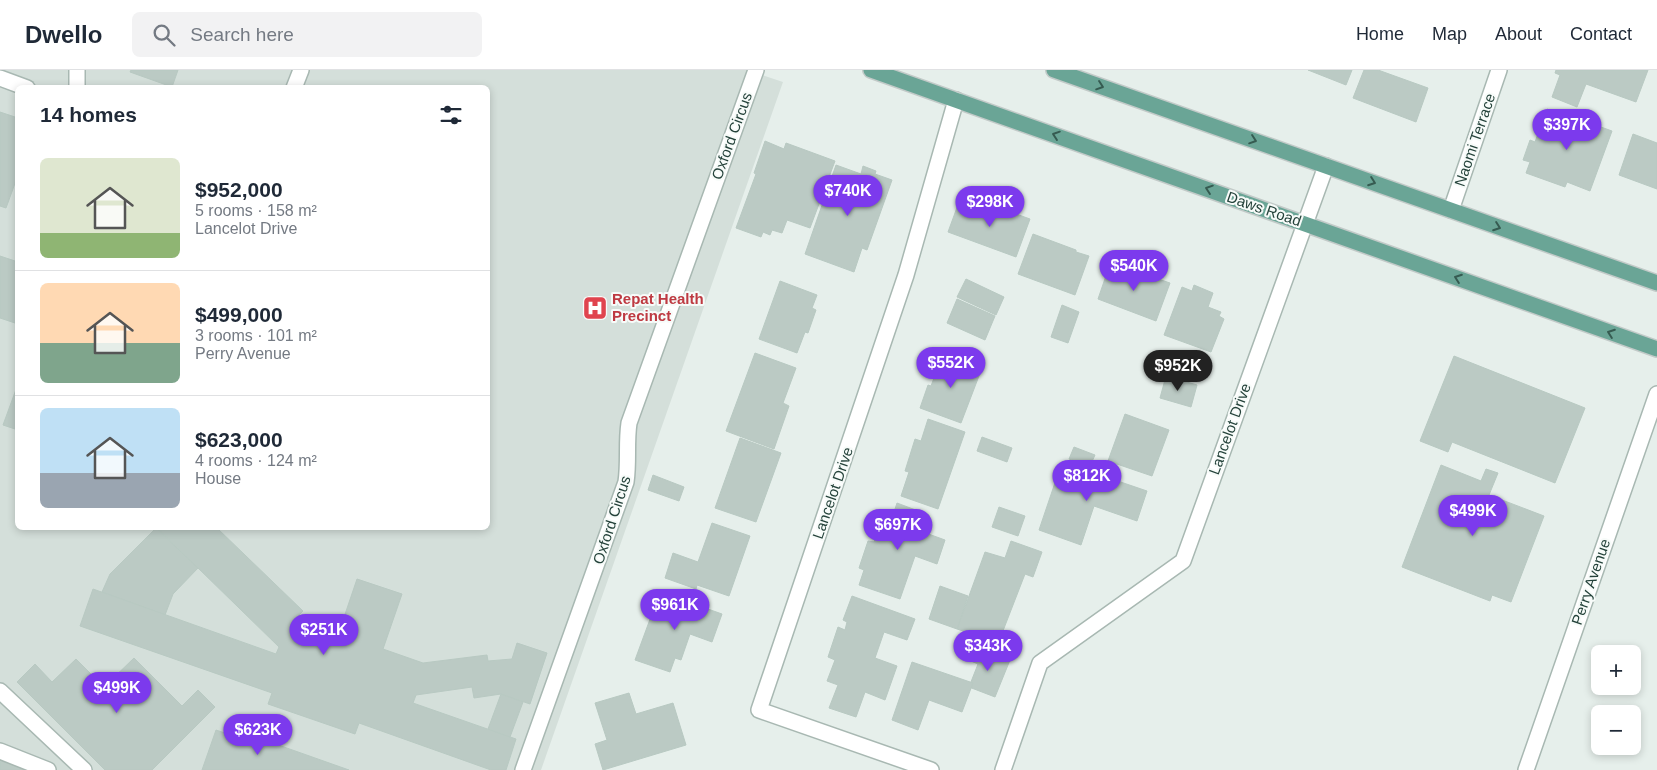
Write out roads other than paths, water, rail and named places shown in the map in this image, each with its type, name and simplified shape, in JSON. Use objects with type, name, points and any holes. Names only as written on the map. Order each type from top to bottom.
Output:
[{"type":"main road","name":"Daws Road","points":[[871,70],[1657,349]]},
{"type":"main road","points":[[1054,70],[1657,284]]},
{"type":"street","points":[[77,70],[77,85]]},
{"type":"street","points":[[295,85],[301,70]]},
{"type":"street","name":"Oxford Circus","points":[[523,770],[626,482],[629,454],[627,438],[629,423],[756,70]]},
{"type":"street","name":"Naomi Terrace","points":[[1451,210],[1499,70]]},
{"type":"street","points":[[0,78],[19,85]]},
{"type":"street","name":"Lancelot Drive","points":[[931,770],[759,710],[906,275],[956,100]]},
{"type":"street","name":"Lancelot Drive","points":[[1003,770],[1040,663],[1183,561],[1326,166]]},
{"type":"street","name":"Perry Avenue","points":[[1526,770],[1657,394]]},
{"type":"street","points":[[0,691],[84,770]]},
{"type":"street","points":[[0,751],[48,770]]},
{"type":"place","name":"Repat Health Precinct","points":[[595,308]]}]
